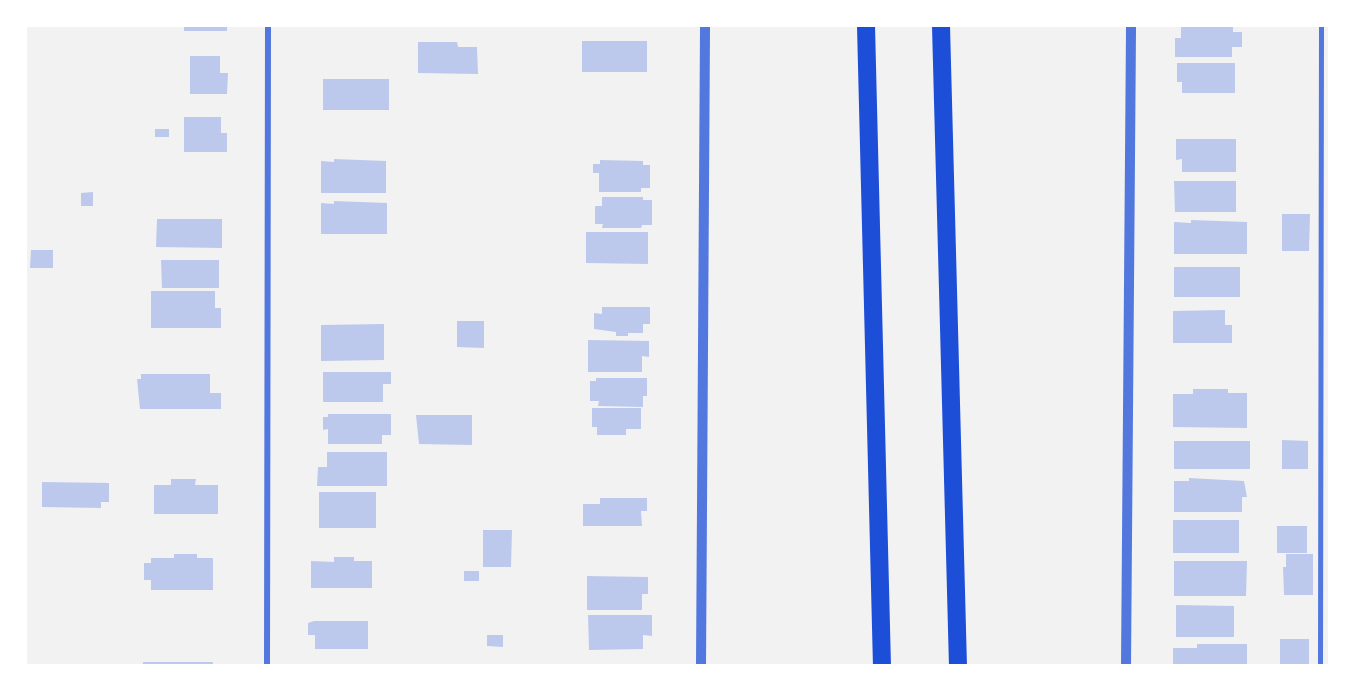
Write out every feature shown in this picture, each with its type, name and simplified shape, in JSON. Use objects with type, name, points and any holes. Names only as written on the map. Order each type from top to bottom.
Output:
[{"type":"highway","points":[[866,26],[882,666]]},
{"type":"highway","points":[[942,26],[958,666]]},
{"type":"street","points":[[267,666],[268,26]]},
{"type":"street","points":[[701,666],[705,26]]},
{"type":"street","points":[[1126,666],[1131,26]]},
{"type":"lane","points":[[1320,666],[1321,26]]},
{"type":"building","points":[[184,26],[227,26],[227,31],[184,31]]},
{"type":"building","points":[[1181,26],[1233,26],[1233,32],[1242,32],[1242,47],[1232,47],[1232,57],[1175,57],[1175,38],[1181,38]]},
{"type":"building","points":[[582,41],[647,41],[647,72],[582,72]]},
{"type":"building","points":[[418,42],[457,42],[458,47],[477,47],[478,74],[418,73]]},
{"type":"building","points":[[190,56],[220,56],[220,73],[228,73],[227,94],[190,94]]},
{"type":"building","points":[[1177,63],[1235,63],[1235,93],[1182,93],[1182,82],[1177,82]]},
{"type":"building","points":[[323,79],[389,79],[389,110],[323,110]]},
{"type":"building","points":[[184,117],[221,117],[221,133],[227,133],[227,152],[184,152]]},
{"type":"building","points":[[155,129],[169,129],[169,137],[155,137]]},
{"type":"building","points":[[1176,139],[1236,139],[1236,172],[1182,172],[1182,159],[1176,160]]},
{"type":"building","points":[[334,159],[386,161],[386,193],[321,193],[321,161],[334,162]]},
{"type":"building","points":[[600,160],[643,161],[643,165],[650,165],[650,188],[641,188],[641,192],[599,192],[599,173],[593,173],[593,164],[600,164]]},
{"type":"building","points":[[1174,181],[1236,181],[1236,212],[1175,212]]},
{"type":"building","points":[[93,192],[93,206],[81,206],[81,193]]},
{"type":"building","points":[[602,197],[643,197],[643,200],[652,200],[652,225],[642,225],[641,228],[602,228],[603,224],[595,224],[595,206],[602,206]]},
{"type":"building","points":[[334,201],[387,203],[387,234],[321,234],[321,203],[334,204]]},
{"type":"building","points":[[1282,214],[1310,214],[1309,251],[1282,251]]},
{"type":"building","points":[[157,219],[222,219],[222,248],[156,247]]},
{"type":"building","points":[[1191,220],[1247,222],[1247,254],[1174,254],[1174,222],[1191,223]]},
{"type":"building","points":[[586,232],[648,232],[648,264],[586,263]]},
{"type":"building","points":[[31,250],[53,250],[53,268],[30,268]]},
{"type":"building","points":[[161,260],[219,260],[219,288],[162,288]]},
{"type":"building","points":[[1174,267],[1240,267],[1240,297],[1174,297]]},
{"type":"building","points":[[151,291],[215,291],[215,308],[221,308],[221,328],[151,328]]},
{"type":"building","points":[[602,307],[650,307],[650,324],[643,324],[643,333],[628,333],[628,336],[616,336],[616,332],[594,329],[594,313],[602,314]]},
{"type":"building","points":[[1225,310],[1225,325],[1232,325],[1232,343],[1173,343],[1173,311]]},
{"type":"building","points":[[457,321],[484,321],[484,348],[457,347]]},
{"type":"building","points":[[384,324],[384,360],[321,361],[321,325]]},
{"type":"building","points":[[588,340],[649,341],[649,357],[642,356],[642,372],[588,372]]},
{"type":"building","points":[[323,372],[391,372],[391,384],[383,384],[383,402],[323,402]]},
{"type":"building","points":[[141,374],[210,374],[210,393],[221,393],[221,409],[140,409],[137,379],[141,379]]},
{"type":"building","points":[[596,378],[647,378],[647,396],[643,396],[643,407],[598,406],[599,401],[590,401],[590,381],[596,381]]},
{"type":"building","points":[[1193,389],[1228,389],[1228,393],[1247,393],[1247,428],[1173,427],[1173,394],[1193,394]]},
{"type":"building","points":[[592,408],[641,408],[641,429],[626,429],[626,435],[597,435],[597,427],[592,427]]},
{"type":"building","points":[[328,414],[391,414],[391,435],[382,435],[382,444],[328,444],[328,429],[323,430],[323,417],[328,417]]},
{"type":"building","points":[[416,415],[472,415],[472,445],[419,444]]},
{"type":"building","points":[[1282,440],[1308,441],[1308,469],[1282,469]]},
{"type":"building","points":[[1174,441],[1250,441],[1250,469],[1174,469]]},
{"type":"building","points":[[327,452],[387,452],[387,486],[317,486],[318,467],[327,467]]},
{"type":"building","points":[[1189,478],[1244,481],[1247,497],[1242,497],[1242,512],[1174,512],[1174,481],[1189,481]]},
{"type":"building","points":[[171,479],[196,479],[195,485],[218,485],[218,514],[154,514],[154,485],[171,485]]},
{"type":"building","points":[[42,482],[109,483],[109,502],[101,502],[101,508],[42,507]]},
{"type":"building","points":[[319,492],[376,492],[376,528],[319,528]]},
{"type":"building","points":[[600,498],[647,498],[647,511],[641,511],[642,526],[583,526],[583,504],[600,504]]},
{"type":"building","points":[[1173,520],[1239,520],[1239,553],[1173,553]]},
{"type":"building","points":[[1277,526],[1307,526],[1307,553],[1277,553]]},
{"type":"building","points":[[483,530],[512,530],[511,567],[483,567]]},
{"type":"building","points":[[174,554],[197,554],[197,558],[213,558],[213,590],[151,590],[151,580],[144,580],[144,563],[151,563],[151,558],[174,558]]},
{"type":"building","points":[[1286,554],[1313,554],[1313,595],[1284,595],[1283,567],[1286,567]]},
{"type":"building","points":[[334,557],[354,557],[354,561],[372,561],[372,588],[311,588],[311,561],[334,562]]},
{"type":"building","points":[[1174,561],[1247,561],[1246,596],[1174,596]]},
{"type":"building","points":[[464,571],[479,571],[479,581],[464,581]]},
{"type":"building","points":[[587,576],[648,577],[648,594],[642,594],[642,610],[587,610]]},
{"type":"building","points":[[1176,605],[1234,606],[1234,637],[1176,637]]},
{"type":"building","points":[[588,615],[652,615],[652,636],[643,635],[643,649],[589,650]]},
{"type":"building","points":[[368,621],[368,649],[315,649],[315,635],[308,635],[308,623]]},
{"type":"building","points":[[487,635],[503,635],[503,647],[487,646]]},
{"type":"building","points":[[1280,639],[1309,639],[1309,666],[1280,666]]},
{"type":"building","points":[[1197,644],[1247,644],[1247,666],[1173,666],[1173,648],[1197,648]]},
{"type":"building","points":[[143,662],[213,662],[213,666],[143,666]]}]
